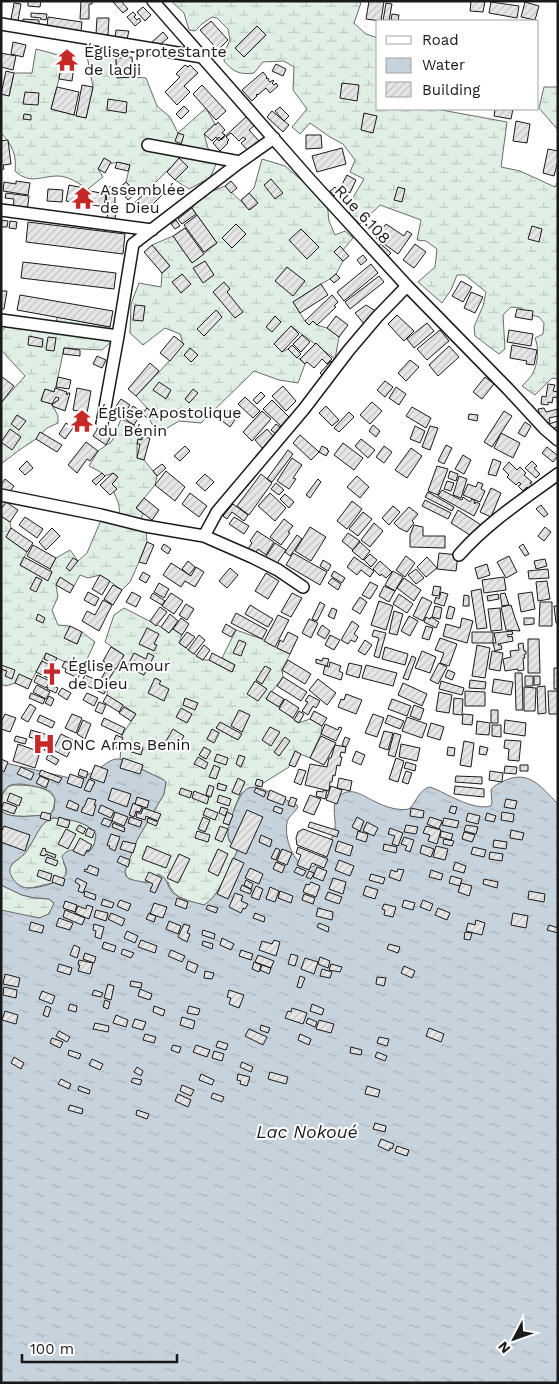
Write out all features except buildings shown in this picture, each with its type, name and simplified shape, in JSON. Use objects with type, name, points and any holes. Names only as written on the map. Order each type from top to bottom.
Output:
[{"type":"street","name":"Rue 6.108","points":[[153,1],[310,180],[408,286],[558,440]]},
{"type":"street","points":[[1,24],[202,57]]},
{"type":"street","points":[[102,424],[133,244],[274,138]]},
{"type":"street","points":[[148,145],[240,162]]},
{"type":"street","points":[[1,210],[152,230]]},
{"type":"street","points":[[204,536],[222,506],[304,409],[349,350],[377,317],[408,286]]},
{"type":"street","points":[[1,320],[118,336]]},
{"type":"street","points":[[459,555],[469,543],[558,474]]},
{"type":"street","points":[[1,495],[145,526],[204,536],[272,567],[303,587]]},
{"type":"green space","points":[[171,1],[358,1],[361,3],[354,23],[366,34],[376,37],[376,110],[441,110],[507,122],[501,167],[520,171],[555,187],[558,181],[558,379],[552,378],[535,395],[522,386],[532,375],[536,365],[537,351],[535,338],[543,334],[544,323],[539,317],[523,313],[522,308],[511,307],[503,315],[505,349],[499,354],[475,336],[474,327],[483,306],[486,292],[465,275],[457,275],[451,290],[442,303],[418,282],[435,267],[437,249],[426,241],[417,240],[421,220],[380,205],[360,224],[350,214],[348,206],[364,179],[350,172],[355,160],[343,144],[310,123],[300,134],[292,127],[307,109],[293,90],[294,67],[284,61],[263,62],[254,73],[245,74],[234,70],[224,61],[230,40],[228,29],[217,18],[212,17],[195,31],[189,30],[184,13]]},
{"type":"green space","points":[[36,49],[62,56],[59,79],[51,109],[86,118],[93,87],[87,56],[116,58],[117,77],[146,78],[157,106],[170,117],[178,133],[206,108],[215,124],[204,134],[208,148],[217,162],[210,178],[189,189],[175,180],[188,167],[179,159],[141,197],[126,182],[130,165],[121,163],[110,164],[98,169],[103,177],[88,189],[62,176],[31,179],[20,175],[15,171],[15,160],[11,146],[1,133],[1,94],[9,96],[14,73],[32,73]]},
{"type":"green space","points":[[544,87],[558,87],[558,130],[539,108]]},
{"type":"green space","points":[[262,159],[285,166],[327,202],[329,221],[335,235],[345,231],[353,238],[343,250],[335,252],[343,261],[336,274],[293,302],[309,325],[313,321],[339,337],[335,359],[291,326],[274,344],[282,352],[288,349],[305,364],[298,383],[279,380],[254,371],[201,423],[179,421],[164,430],[154,428],[150,420],[155,415],[136,396],[183,344],[180,334],[165,328],[143,345],[130,333],[131,304],[139,283],[161,287],[162,273],[170,266],[152,245],[173,236],[192,263],[217,243],[192,208],[202,195],[225,186],[250,210],[258,203],[249,193],[254,188]]},
{"type":"green space","points":[[57,317],[110,327],[114,339],[102,350],[64,348],[54,392],[45,389],[41,400],[52,404],[58,416],[58,423],[47,428],[36,439],[1,464],[1,403],[25,376],[1,350],[1,332],[9,323],[55,331]]},
{"type":"green space","points":[[121,419],[134,425],[142,437],[137,444],[137,458],[144,460],[157,476],[155,485],[136,508],[143,514],[141,519],[119,516],[119,506],[112,484],[118,477],[113,473],[105,476],[89,466],[98,451],[112,441]]},
{"type":"green space","points":[[1,516],[10,522],[11,528],[6,537],[27,552],[20,565],[47,580],[52,572],[50,569],[56,558],[70,550],[78,561],[87,553],[101,520],[146,531],[147,542],[139,562],[130,582],[122,590],[100,575],[88,578],[80,575],[74,586],[60,578],[56,585],[58,597],[52,610],[58,625],[70,626],[65,638],[77,644],[82,632],[95,642],[82,670],[46,653],[32,680],[19,675],[15,683],[6,686],[1,684]]},
{"type":"green space","points":[[124,608],[169,633],[173,629],[182,635],[179,643],[203,660],[209,660],[232,672],[235,665],[222,658],[236,630],[262,639],[290,654],[282,670],[283,677],[266,699],[298,723],[310,719],[322,726],[321,734],[310,758],[295,752],[289,767],[257,787],[249,788],[240,795],[234,809],[228,835],[229,841],[236,848],[237,852],[219,889],[204,905],[178,896],[170,888],[168,882],[135,882],[126,875],[125,871],[137,840],[164,794],[166,782],[120,759],[122,735],[136,714],[107,695],[107,682],[124,655],[105,642],[114,615]]},
{"type":"green space","points":[[12,785],[42,788],[52,794],[55,799],[52,812],[49,815],[24,816],[5,814],[1,811],[2,799],[8,787]]},
{"type":"green space","points":[[53,818],[70,820],[88,826],[96,834],[93,846],[88,852],[77,849],[63,862],[66,872],[62,879],[53,883],[24,888],[12,878],[9,871],[10,867],[25,853],[42,826]]},
{"type":"green space","points":[[1,885],[22,895],[49,899],[54,903],[48,914],[44,917],[32,918],[12,914],[1,910]]},
{"type":"water","name":"Lac Nokoué","points":[[115,759],[120,759],[166,782],[164,794],[137,840],[125,871],[126,876],[129,879],[147,883],[158,874],[166,880],[173,893],[188,901],[204,905],[219,889],[237,852],[228,836],[228,828],[239,798],[250,788],[254,787],[265,790],[297,805],[298,807],[290,816],[286,829],[288,843],[298,861],[309,867],[319,863],[323,858],[335,828],[335,804],[339,796],[348,792],[360,794],[388,807],[409,809],[420,793],[430,787],[468,804],[484,807],[491,806],[491,790],[495,786],[504,781],[521,777],[540,786],[558,804],[558,1383],[1,1383],[1,910],[39,918],[49,914],[54,903],[49,899],[22,895],[1,885],[1,811],[5,814],[17,816],[49,815],[54,810],[55,799],[48,790],[20,784],[7,787],[1,797],[1,762],[70,778],[81,777],[91,773]],"holes":[[[53,818],[77,821],[88,826],[96,834],[93,846],[88,852],[74,850],[65,853],[62,856],[66,874],[59,880],[36,888],[20,886],[11,875],[10,869],[12,864],[26,852],[45,823]]]},
{"type":"place","name":"Église protestante de ladji","points":[[67,60]]},
{"type":"place","name":"Assemblée de Dieu","points":[[83,198]]},
{"type":"place","name":"Église Apostolique du Bénin","points":[[82,421]]},
{"type":"place","name":"Église Amour de Dieu","points":[[52,674]]},
{"type":"place","name":"ONC Arms Benin","points":[[44,744]]}]
